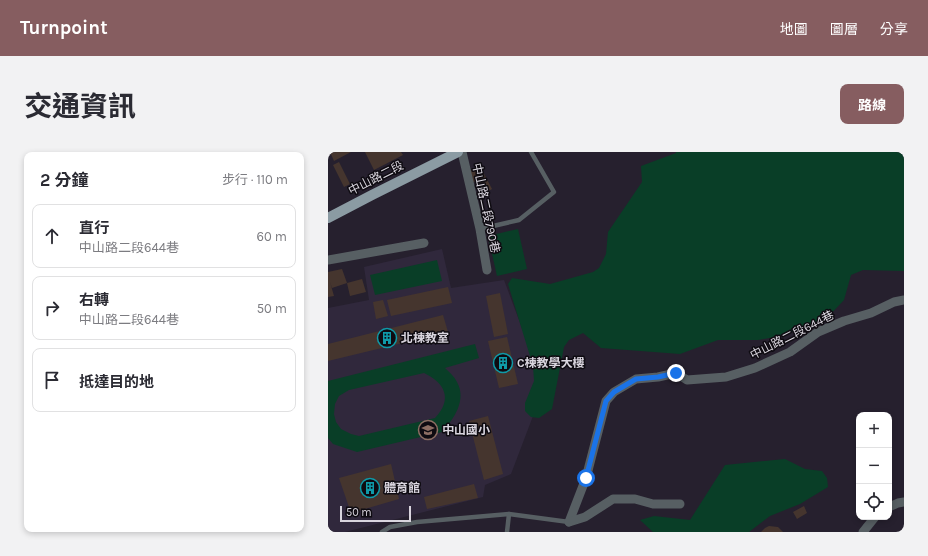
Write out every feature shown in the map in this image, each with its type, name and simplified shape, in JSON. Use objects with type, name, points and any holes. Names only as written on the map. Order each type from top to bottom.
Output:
[{"type":"main road","name":"中山路二段","points":[[328,218],[458,152]]},
{"type":"street","name":"中山路二段790巷","points":[[462,152],[480,229],[487,270]]},
{"type":"street","points":[[328,260],[424,243]]},
{"type":"street","name":"中山路二段644巷","points":[[569,522],[586,478],[606,401],[614,392],[636,379],[658,377],[676,373],[687,380],[726,377],[755,368],[790,352],[818,332],[844,321],[871,313],[894,302],[904,300]]},
{"type":"street","points":[[569,522],[585,517],[613,499],[635,500],[653,504],[680,504]]},
{"type":"street","points":[[892,506],[904,502]]},
{"type":"street","points":[[863,532],[873,520]]},
{"type":"lane","points":[[480,229],[519,220],[554,192],[531,152]]},
{"type":"lane","points":[[507,532],[509,514]]},
{"type":"lane","points":[[382,532],[390,528],[417,522],[509,514],[569,522]]},
{"type":"shaded area","name":"中山國小","points":[[442,249],[451,288],[504,280],[544,387],[511,474],[485,485],[483,497],[345,532],[328,532],[328,308],[369,300],[364,267]]},
{"type":"green space","points":[[676,152],[904,152],[904,271],[863,270],[851,275],[844,300],[828,317],[782,336],[758,340],[718,340],[680,354],[601,348],[583,333],[569,340],[564,347],[552,409],[539,418],[531,417],[525,411],[525,403],[534,381],[533,366],[508,284],[512,278],[550,284],[593,272],[599,268],[606,254],[608,232],[642,182],[641,166]]},
{"type":"green space","points":[[518,229],[527,269],[497,276],[488,236]]},
{"type":"green space","points":[[437,260],[442,281],[375,295],[370,275]]},
{"type":"green space","points":[[475,344],[479,358],[445,368],[456,380],[461,396],[455,415],[442,432],[357,452],[333,444],[328,438],[328,381]],"holes":[[[424,373],[431,377],[441,387],[445,398],[441,411],[435,418],[359,436],[341,429],[336,422],[334,414],[335,404],[339,396],[349,390]]]},
{"type":"green space","points":[[785,459],[805,469],[822,471],[827,478],[828,487],[800,504],[770,516],[749,532],[653,532],[640,520],[654,516],[690,520],[725,465]]},
{"type":"building","points":[[330,152],[351,152],[334,161]]},
{"type":"building","points":[[365,152],[401,152],[403,155],[374,170]]},
{"type":"building","points":[[339,162],[350,184],[344,187],[333,165]]},
{"type":"building","points":[[480,166],[492,189],[485,193],[479,180],[471,183],[470,171]]},
{"type":"building","points":[[342,269],[347,283],[332,288],[330,282],[334,296],[328,297],[328,272]]},
{"type":"building","points":[[362,279],[366,292],[350,296],[347,283]]},
{"type":"building","points":[[448,287],[452,303],[391,316],[387,300]]},
{"type":"building","points":[[500,293],[508,334],[494,337],[486,296]]},
{"type":"building","points":[[383,300],[388,316],[376,319],[373,302]]},
{"type":"building","name":"北棟教室","points":[[443,315],[448,332],[328,361],[328,344]]},
{"type":"building","name":"C棟教學大樓","points":[[507,337],[518,384],[499,388],[488,341]]},
{"type":"building","points":[[488,416],[503,474],[484,480],[469,421]]},
{"type":"building","name":"體育館","points":[[391,464],[399,499],[351,513],[339,478]]},
{"type":"building","points":[[474,484],[478,498],[427,509],[424,497]]},
{"type":"building","points":[[804,506],[807,513],[797,519],[793,512]]},
{"type":"building","points":[[769,526],[778,527],[783,532],[761,532]]},
{"type":"place","name":"北棟教室","points":[[387,338]]},
{"type":"place","name":"C棟教學大樓","points":[[503,363]]},
{"type":"place","name":"中山國小","points":[[428,430]]},
{"type":"place","name":"體育館","points":[[370,488]]},
{"type":"route","points":[[586,478],[599,423],[606,401],[614,392],[636,379],[658,377],[676,373]]}]
